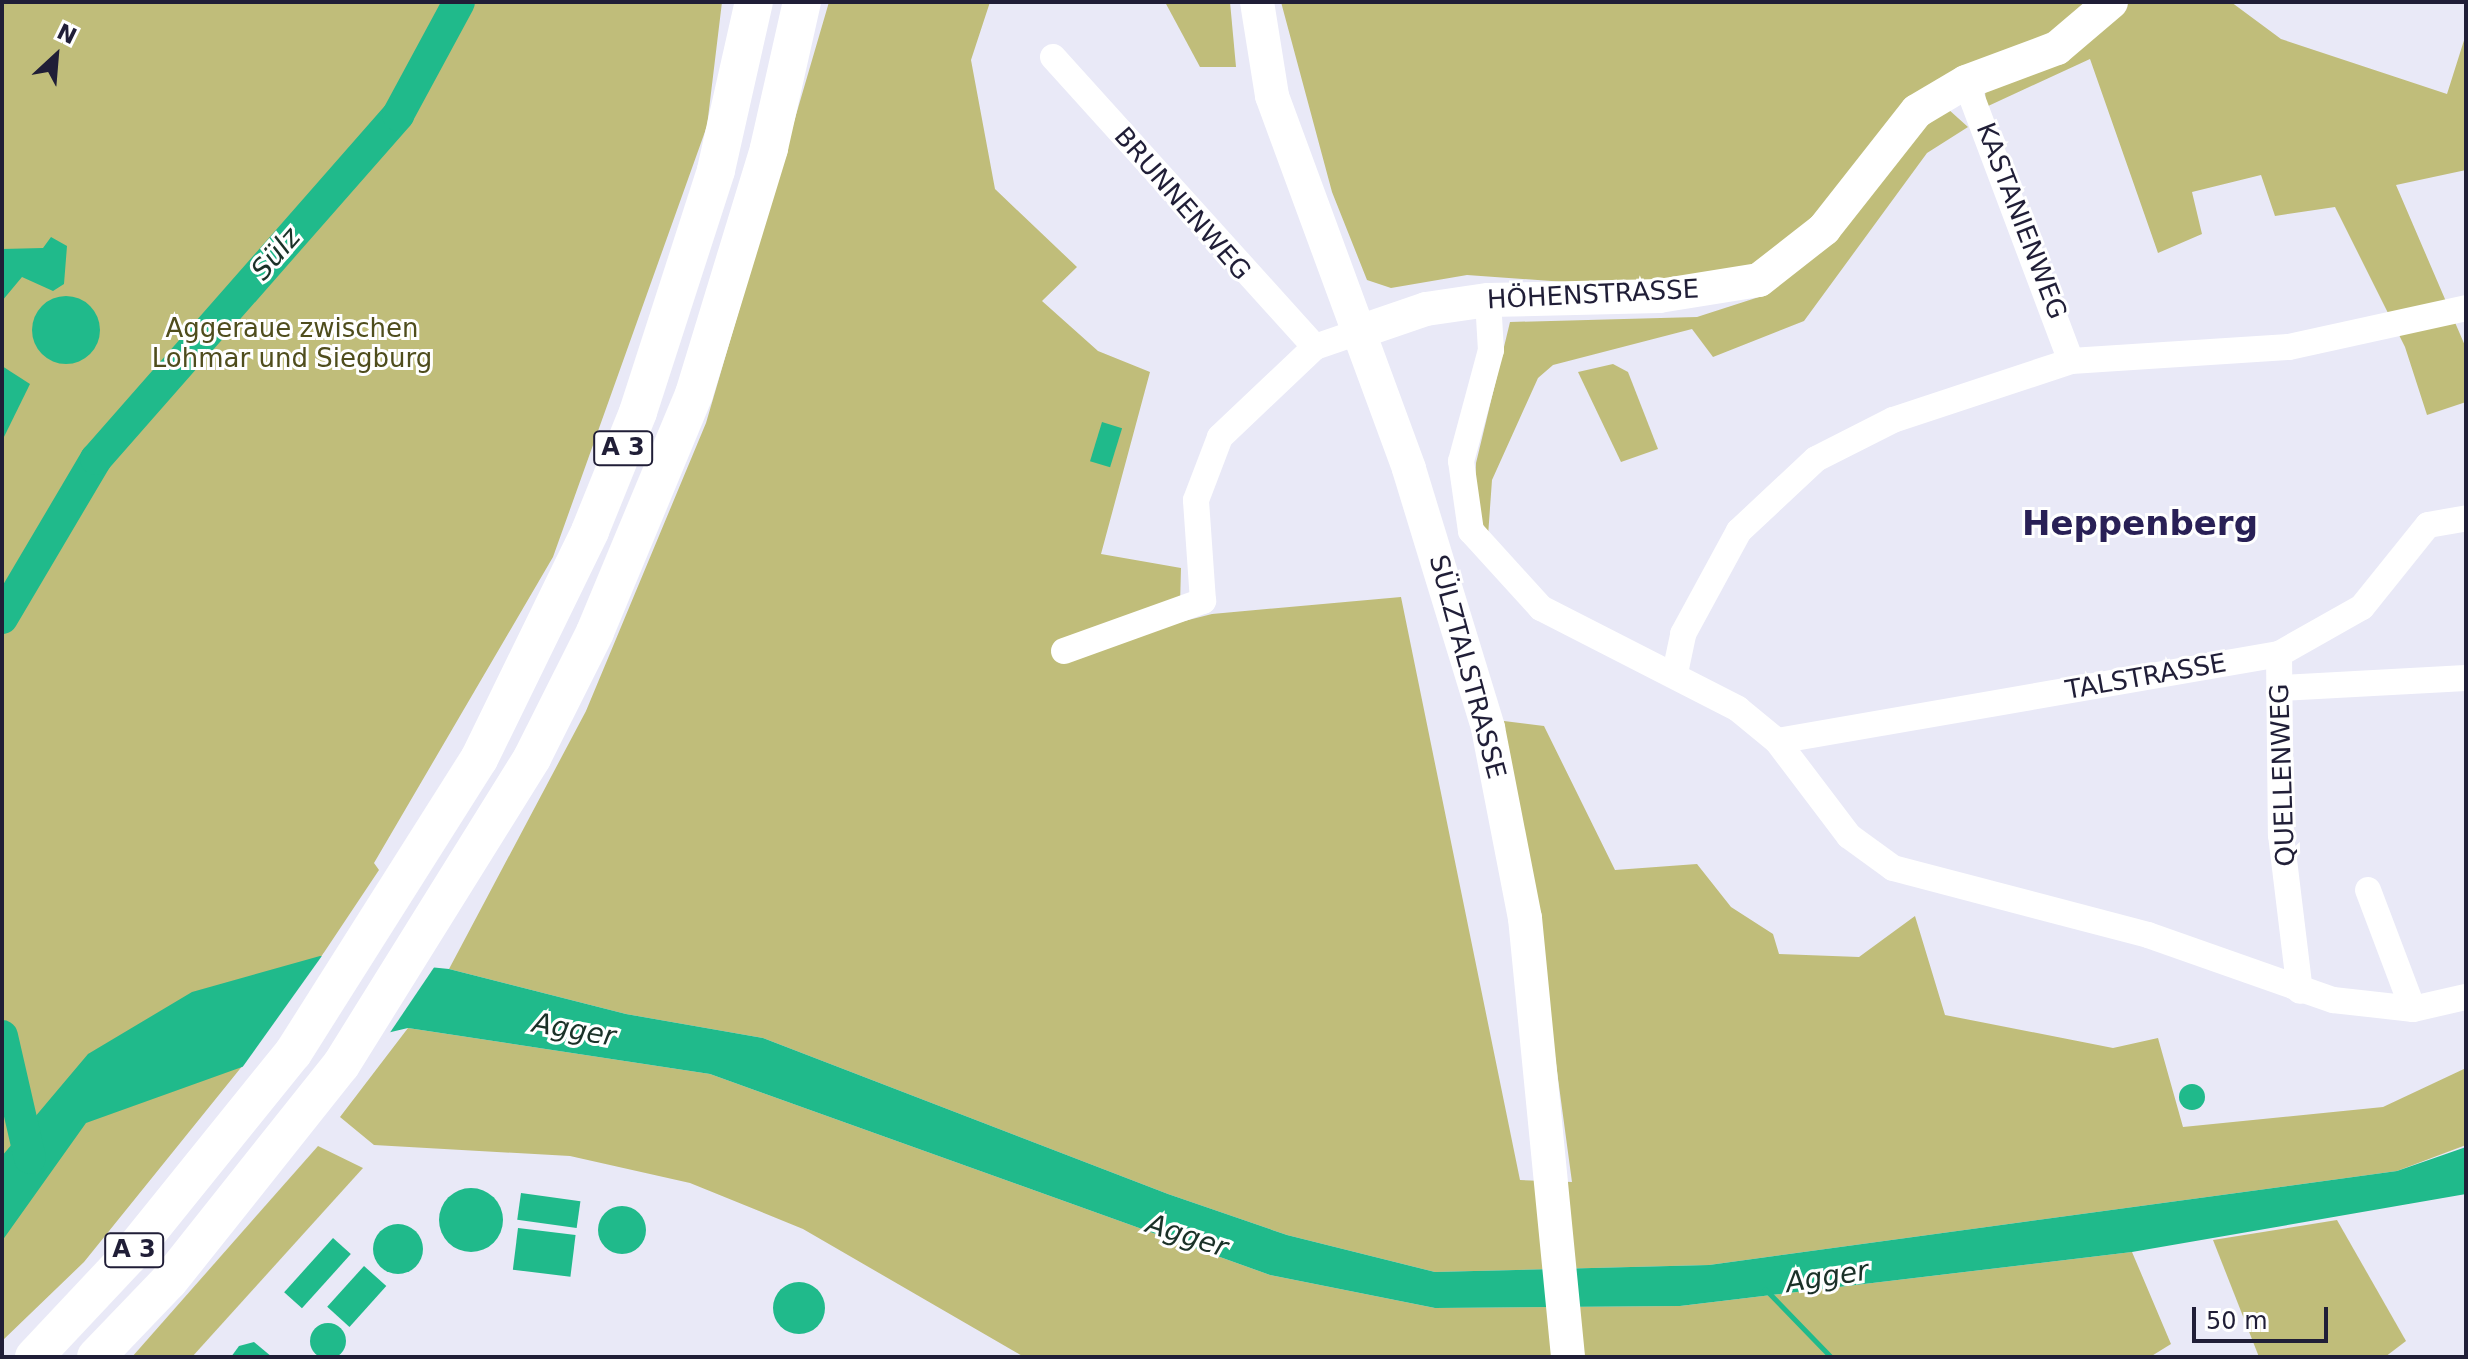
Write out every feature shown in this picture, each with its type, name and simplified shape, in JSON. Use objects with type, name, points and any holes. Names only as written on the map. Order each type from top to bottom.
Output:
[{"type":"highway","name":"A 3","points":[[34,1357],[228,1137],[418,866],[537,646],[638,412],[716,170],[754,2]]},
{"type":"highway","name":"A 3","points":[[96,1357],[281,1142],[350,1052],[468,870],[595,632],[694,394],[769,148],[802,2]]},
{"type":"main road","name":"SÜLZTALSTRASSE","points":[[1257,2],[1272,96],[1356,333],[1409,469],[1488,728],[1525,918],[1568,1357]]},
{"type":"main road","name":"HÖHENSTRASSE","points":[[1356,333],[1426,309],[1488,300],[1659,296],[1759,280],[1824,229],[1917,111],[1966,82],[2057,48],[2111,2]]},
{"type":"street","name":"BRUNNENWEG","points":[[1053,57],[1078,74],[1315,347]]},
{"type":"street","name":"KASTANIENWEG","points":[[1966,82],[2071,361]]},
{"type":"street","points":[[1488,300],[1491,350],[1461,461],[1471,531],[1541,608],[1675,673],[1777,741],[1849,836],[1893,868],[2148,935],[2300,991],[2413,1009],[2466,997]]},
{"type":"street","points":[[1675,673],[1683,634],[1739,531],[1816,459],[1893,420],[2071,361],[2289,347],[2466,308]]},
{"type":"street","points":[[1064,651],[1203,601],[1196,500],[1220,437],[1315,347],[1356,333]]},
{"type":"street","name":"TALSTRASSE","points":[[1777,741],[2279,654],[2362,607],[2428,525],[2466,518]]},
{"type":"street","name":"QUELLENWEG","points":[[2279,654],[2281,835],[2300,991]]},
{"type":"street","points":[[2281,688],[2466,678]]},
{"type":"street","points":[[2368,890],[2413,1009]]},
{"type":"green space","name":"Aggeraue zwischen Lohmar und Siegburg","points":[[2,2],[722,2],[707,126],[553,557],[374,863],[379,870],[277,1023],[84,1262],[2,1341]]},
{"type":"green space","points":[[829,2],[990,2],[971,60],[995,189],[1077,267],[1042,301],[1098,351],[1150,372],[1101,554],[1181,568],[1180,606],[1074,649],[1212,614],[1401,597],[1520,1180],[1572,1182],[1529,864],[1496,720],[1544,726],[1615,870],[1697,864],[1731,907],[1773,934],[1779,954],[1859,957],[1915,916],[1945,1015],[2113,1048],[2158,1038],[2183,1127],[2383,1107],[2466,1068],[2466,1145],[2397,1171],[1709,1265],[1435,1272],[1287,1235],[1168,1194],[763,1038],[626,1014],[449,969],[586,711],[706,423]]},
{"type":"green space","points":[[1165,2],[1230,2],[1236,67],[1200,67]]},
{"type":"green space","points":[[1281,2],[2094,2],[2086,16],[1957,77],[1759,268],[1661,289],[1467,275],[1391,288],[1367,280],[1332,192]]},
{"type":"green space","points":[[2120,2],[2231,2],[2281,39],[2447,94],[2466,34],[2466,170],[2396,185],[2466,348],[2466,402],[2427,415],[2405,347],[2335,207],[2275,216],[2261,175],[2192,192],[2202,234],[2158,253],[2090,59],[1986,107],[1985,90]]},
{"type":"green space","points":[[1948,109],[1968,127],[1927,153],[1804,321],[1713,357],[1692,329],[1553,365],[1538,378],[1492,480],[1488,536],[1474,522],[1476,463],[1510,322],[1697,317],[1759,297],[1829,246],[1926,126]]},
{"type":"green space","points":[[1613,364],[1628,372],[1658,449],[1621,462],[1578,372]]},
{"type":"green space","points":[[408,1028],[710,1074],[1270,1275],[1435,1308],[1680,1306],[2132,1252],[2171,1344],[2150,1357],[1024,1357],[803,1229],[690,1183],[570,1156],[374,1145],[340,1117]]},
{"type":"green space","points":[[318,1146],[363,1168],[192,1357],[132,1357]]},
{"type":"green space","points":[[2337,1220],[2406,1341],[2385,1357],[2259,1357],[2213,1240]]},
{"type":"water","points":[[51,237],[67,246],[64,284],[53,291],[22,277],[2,301],[2,249],[43,248]]},
{"type":"water","points":[[66,296],[90,306],[100,330],[90,354],[66,364],[42,354],[32,330],[42,306]]},
{"type":"water","points":[[2,366],[30,384],[2,441]]},
{"type":"water","points":[[1102,422],[1122,428],[1110,467],[1090,461]]},
{"type":"water","name":"Agger","points":[[320,956],[449,969],[626,1014],[763,1038],[1168,1194],[1287,1235],[1435,1272],[1709,1265],[2397,1171],[2466,1147],[2466,1194],[2132,1252],[1680,1306],[1435,1308],[1270,1275],[710,1074],[408,1028],[242,1067],[86,1123],[2,1241],[2,1156],[88,1054],[192,992]]},
{"type":"water","points":[[2192,1084],[2201,1088],[2205,1097],[2201,1106],[2192,1110],[2183,1106],[2179,1097],[2183,1088]]},
{"type":"water","points":[[471,1188],[494,1197],[503,1220],[494,1243],[471,1252],[448,1243],[439,1220],[448,1197]]},
{"type":"water","points":[[521,1193],[580,1201],[577,1228],[517,1220]]},
{"type":"water","points":[[622,1206],[639,1213],[646,1230],[639,1247],[622,1254],[605,1247],[598,1230],[605,1213]]},
{"type":"water","points":[[398,1224],[415,1232],[423,1249],[415,1266],[398,1274],[381,1266],[373,1249],[381,1232]]},
{"type":"water","points":[[518,1228],[576,1235],[570,1277],[513,1270]]},
{"type":"water","points":[[333,1238],[351,1254],[302,1308],[284,1292]]},
{"type":"water","points":[[364,1266],[386,1286],[349,1327],[327,1307]]},
{"type":"water","points":[[799,1282],[817,1290],[825,1308],[817,1326],[799,1334],[781,1326],[773,1308],[781,1290]]},
{"type":"water","points":[[328,1323],[341,1328],[346,1341],[341,1354],[328,1359],[315,1354],[310,1341],[315,1328]]},
{"type":"water","points":[[254,1342],[272,1357],[231,1357],[239,1346]]},
{"type":"pier","points":[[324,953],[437,963],[387,1037],[239,1072]]},
{"type":"waterway","name":"Sülz","points":[[2,618],[96,459],[398,115],[459,2]]},
{"type":"waterway","name":"Sülz","points":[[2,1036],[30,1158]]},
{"type":"waterway","name":"Agger","points":[[1765,1289],[1831,1357]]},
{"type":"district","name":"Heppenberg","points":[[2140,524]]}]
